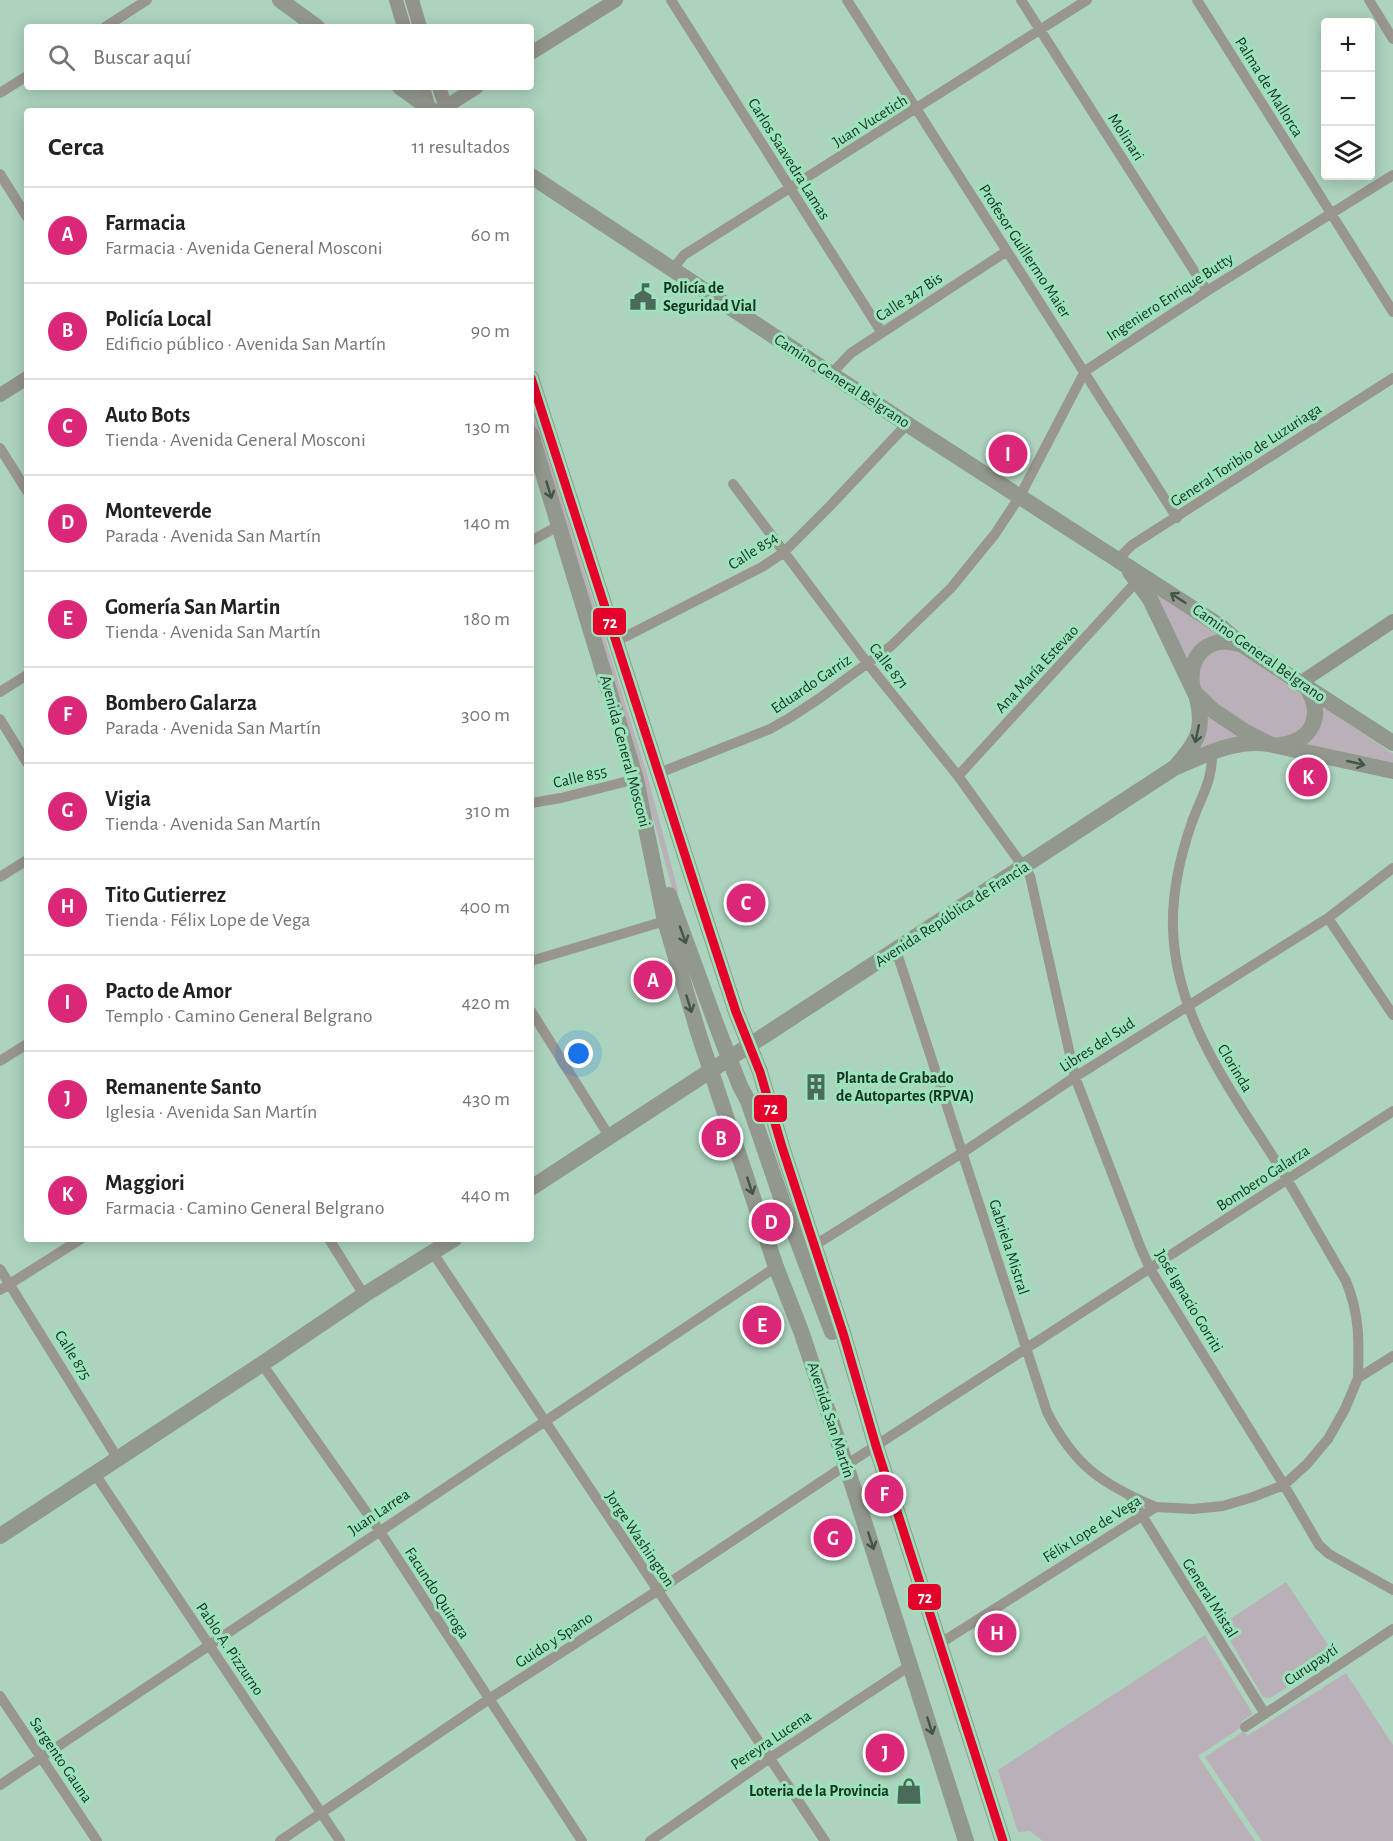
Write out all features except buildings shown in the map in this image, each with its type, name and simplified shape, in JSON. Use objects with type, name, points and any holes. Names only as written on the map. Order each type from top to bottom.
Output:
[{"type":"main road","points":[[280,0],[313,24]]},
{"type":"main road","points":[[396,0],[403,24]]},
{"type":"main road","points":[[412,0],[419,24]]},
{"type":"main road","points":[[534,51],[616,0]]},
{"type":"main road","points":[[405,90],[434,108]]},
{"type":"main road","points":[[425,90],[436,108]]},
{"type":"main road","points":[[437,108],[439,90]]},
{"type":"main road","points":[[440,108],[472,90]]},
{"type":"main road","name":"Camino General Belgrano","points":[[534,178],[907,424],[1220,626],[1242,645],[1393,743]]},
{"type":"main road","points":[[0,395],[24,380]]},
{"type":"main road","name":"Avenida General Mosconi","points":[[534,387],[728,989],[750,1046]]},
{"type":"main road","name":"Avenida General Mosconi","points":[[534,443],[636,779],[665,921],[711,1070]]},
{"type":"main road","name":"Camino General Belgrano","points":[[1121,562],[1150,599],[1202,702],[1224,719],[1274,745],[1393,771]]},
{"type":"main road","points":[[1274,745],[1300,740],[1307,735],[1311,727],[1315,712],[1314,703],[1303,685],[1393,621]]},
{"type":"main road","points":[[1194,689],[1191,672],[1193,662],[1202,650],[1219,643],[1229,642],[1242,645]]},
{"type":"main road","name":"Avenida República de Francia","points":[[1174,768],[1194,746],[1197,738],[1199,716],[1194,689]]},
{"type":"main road","name":"Avenida República de Francia","points":[[534,1186],[1174,768],[1239,743],[1256,742],[1274,745]]},
{"type":"main road","points":[[636,779],[671,904],[748,1101],[783,1203],[838,1349],[869,1420]]},
{"type":"main road","points":[[750,1046],[1003,1841]]},
{"type":"main road","name":"Avenida San Martín","points":[[711,1070],[776,1267],[801,1331],[846,1465],[966,1841]]},
{"type":"main road","points":[[0,1536],[364,1295],[450,1242]]},
{"type":"street","points":[[110,24],[147,0]]},
{"type":"street","name":"Carlos Saavedra Lamas","points":[[671,0],[882,333]]},
{"type":"street","name":"Profesor Guillermo Maier","points":[[848,0],[1177,518]]},
{"type":"street","name":"Molinari","points":[[1022,0],[1207,291]]},
{"type":"street","name":"Juan Vucetich","points":[[672,270],[684,255],[1087,0]]},
{"type":"street","name":"Palma de Mallorca","points":[[1197,0],[1393,312]]},
{"type":"street","points":[[1369,0],[1393,39]]},
{"type":"street","points":[[0,93],[24,78]]},
{"type":"street","points":[[0,174],[24,212]]},
{"type":"street","name":"Ingeniero Enrique Butty","points":[[1020,496],[1084,371],[1393,175]]},
{"type":"street","name":"Calle 347 Bis","points":[[831,374],[851,353],[1007,251]]},
{"type":"street","name":"General Toribio de Luzuriaga","points":[[1121,562],[1132,545],[1393,378]]},
{"type":"street","name":"Calle 854","points":[[615,642],[762,567],[783,553],[907,424]]},
{"type":"street","points":[[0,448],[24,486]]},
{"type":"street","name":"Calle 871","points":[[733,484],[868,664],[958,776],[1024,867]]},
{"type":"street","name":"Eduardo Garriz","points":[[659,773],[770,729],[807,707],[868,664],[913,626],[951,588],[980,554],[1020,496]]},
{"type":"street","points":[[534,539],[560,525]]},
{"type":"street","name":"Ana María Estevao","points":[[958,776],[1137,581]]},
{"type":"street","points":[[0,692],[24,677]]},
{"type":"street","points":[[0,719],[24,758]]},
{"type":"street","name":"Clorinda","points":[[1212,752],[1212,773],[1191,825],[1181,863],[1176,896],[1173,928],[1187,1006],[1199,1035],[1217,1068],[1287,1180],[1346,1281],[1358,1320],[1358,1378]]},
{"type":"street","name":"Calle 855","points":[[534,802],[636,779]]},
{"type":"street","points":[[0,878],[24,862]]},
{"type":"street","name":"José Ignacio Gorriti","points":[[1024,867],[1033,884],[1075,1077],[1150,1269],[1319,1545],[1329,1554],[1393,1590]]},
{"type":"street","name":"Libres del Sud","points":[[815,1245],[962,1153],[1075,1077],[1328,918],[1393,868]]},
{"type":"street","points":[[1328,918],[1393,1015]]},
{"type":"street","points":[[534,960],[665,921]]},
{"type":"street","name":"Gabriela Mistral","points":[[896,950],[1047,1412],[1060,1437],[1078,1460],[1100,1480],[1156,1507]]},
{"type":"street","points":[[534,1016],[609,1136]]},
{"type":"street","points":[[0,1061],[24,1046]]},
{"type":"street","name":"Bombero Galarza","points":[[846,1465],[1393,1111]]},
{"type":"street","points":[[5,1287],[76,1242]]},
{"type":"street","points":[[331,1242],[364,1295]]},
{"type":"street","name":"Jorge Washington","points":[[433,1253],[825,1841]]},
{"type":"street","name":"Juan Larrea","points":[[0,1785],[776,1267]]},
{"type":"street","name":"Calle 875","points":[[0,1269],[5,1287],[118,1459]]},
{"type":"street","points":[[1358,1378],[1393,1356]]},
{"type":"street","name":"Facundo Quiroga","points":[[262,1364],[379,1530],[582,1841]]},
{"type":"street","name":"Félix Lope de Vega","points":[[939,1644],[1156,1507],[1193,1509],[1223,1506],[1284,1485],[1307,1464],[1328,1439],[1345,1409],[1358,1378]]},
{"type":"street","name":"Guido y Spano","points":[[279,1841],[489,1699],[846,1465]]},
{"type":"street","name":"Pablo A. Pizzurno","points":[[95,1474],[340,1841]]},
{"type":"street","name":"General Mistal","points":[[1130,1496],[1265,1714]]},
{"type":"street","name":"Curupaytí","points":[[1245,1727],[1393,1629]]},
{"type":"street","name":"Pereyra Lucena","points":[[650,1841],[911,1665]]},
{"type":"street","name":"Sargento Gauna","points":[[0,1696],[97,1841]]},
{"type":"shaded area","points":[[534,410],[647,774],[678,891],[677,897],[674,896],[643,780],[534,430]]},
{"type":"shaded area","points":[[1160,595],[1220,634],[1190,662],[1158,601],[1157,596]]},
{"type":"shaded area","points":[[1232,649],[1303,693],[1308,700],[1307,725],[1284,740],[1251,730],[1203,692],[1196,681],[1199,662],[1214,651]]},
{"type":"shaded area","points":[[1321,705],[1393,754],[1393,765],[1299,745]]},
{"type":"shaded area","points":[[1204,709],[1250,739],[1188,758]]},
{"type":"shaded area","points":[[1286,1582],[1336,1657],[1270,1698],[1263,1697],[1221,1625]]},
{"type":"shaded area","points":[[1205,1635],[1253,1714],[1241,1722],[1243,1726],[1198,1756],[1255,1841],[1043,1841],[1030,1831],[1018,1832],[998,1770]]},
{"type":"shaded area","points":[[1346,1673],[1393,1745],[1393,1841],[1262,1841],[1205,1757],[1244,1731],[1247,1736]]},
{"type":"transit line","name":"72","points":[[534,387],[736,1012],[760,1072],[843,1333],[876,1446],[1003,1841]]},
{"type":"place","name":"Policía de Seguridad Vial","points":[[643,297]]},
{"type":"place","name":"Pacto de Amor","points":[[1008,454]]},
{"type":"place","name":"Maggiori","points":[[1308,777]]},
{"type":"place","name":"Auto Bots","points":[[746,903]]},
{"type":"place","name":"Farmacia","points":[[653,980]]},
{"type":"place","name":"Planta de Grabado de Autopartes (RPVA)","points":[[816,1087]]},
{"type":"place","name":"Policía Local","points":[[721,1138]]},
{"type":"place","name":"Monteverde","points":[[771,1222]]},
{"type":"place","name":"Gomería San Martin","points":[[762,1325]]},
{"type":"place","name":"Bombero Galarza","points":[[884,1494]]},
{"type":"place","name":"Vigia","points":[[833,1538]]},
{"type":"place","name":"Tito Gutierrez","points":[[997,1633]]},
{"type":"place","name":"Remanente Santo","points":[[885,1753]]},
{"type":"place","name":"Loteria de la Provincia","points":[[909,1791]]}]
